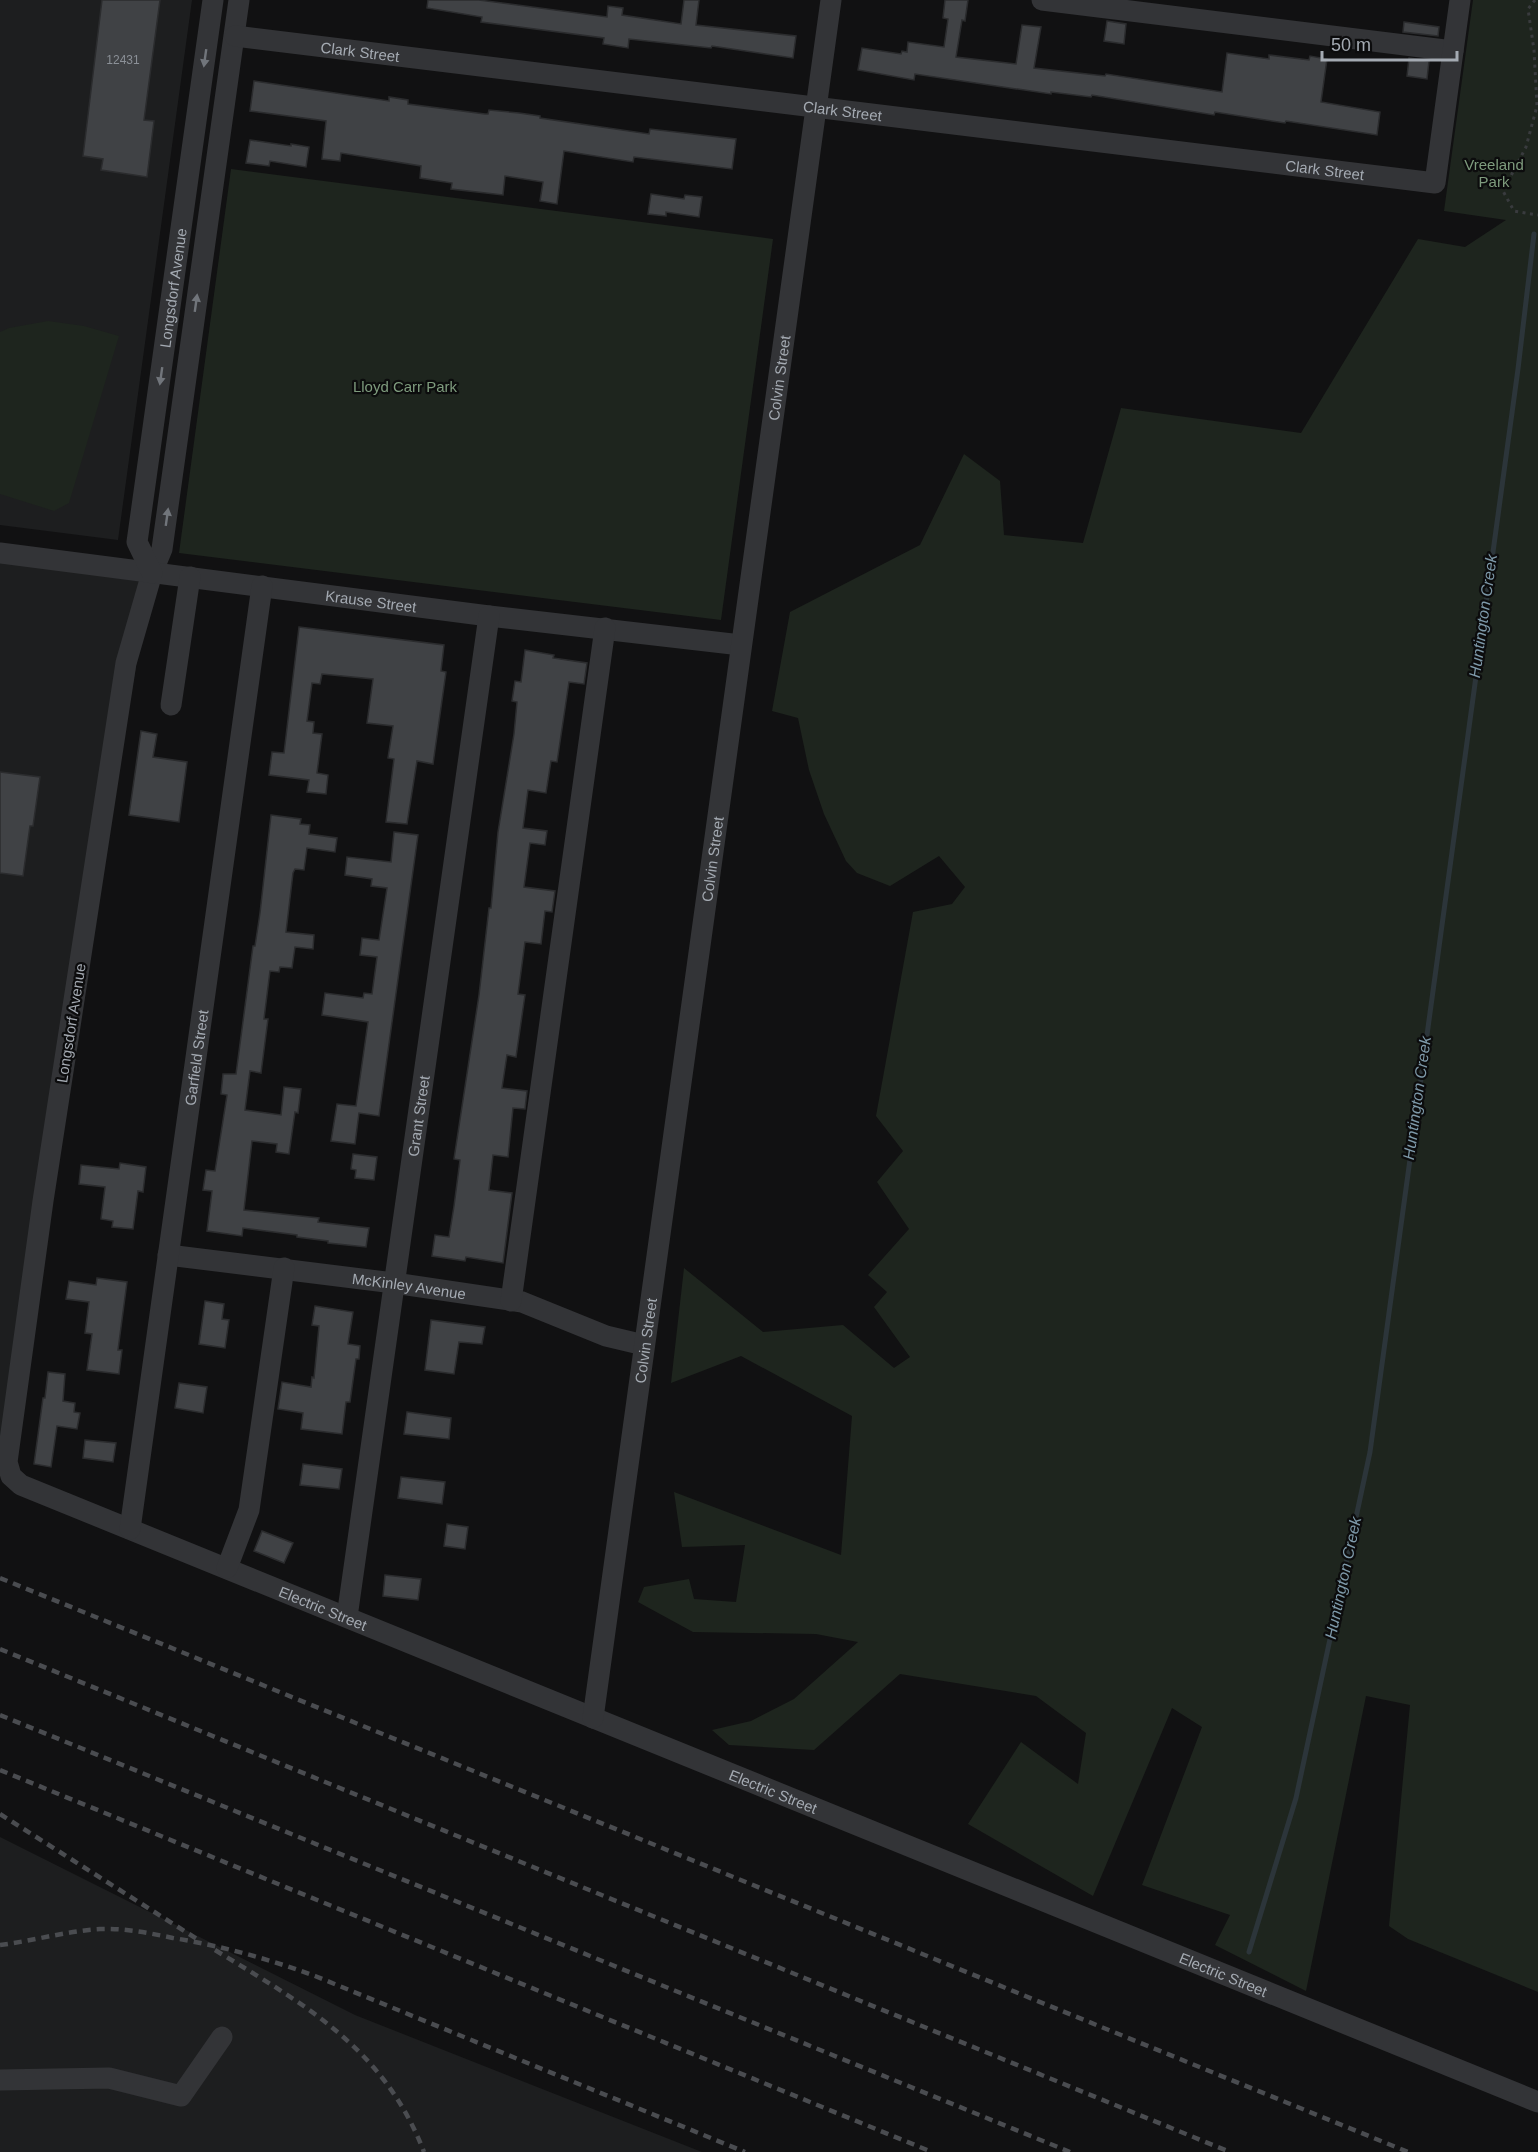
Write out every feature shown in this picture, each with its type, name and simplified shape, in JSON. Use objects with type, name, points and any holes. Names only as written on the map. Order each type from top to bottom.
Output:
[{"type":"street","name":"Longsdorf Avenue","points":[[152,573],[137,542],[213,0]]},
{"type":"street","name":"Longsdorf Avenue","points":[[11,1476],[7,1462],[42,1212],[126,663],[152,573],[162,549],[240,0]]},
{"type":"street","name":"Colvin Street","points":[[593,1718],[831,0]]},
{"type":"street","points":[[1042,0],[1453,51],[1460,0]]},
{"type":"street","name":"Clark Street","points":[[235,36],[1435,183],[1453,51]]},
{"type":"street","points":[[182,216],[208,220]]},
{"type":"street","points":[[168,325],[193,328]]},
{"type":"street","name":"Krause Street","points":[[0,553],[489,616],[741,645]]},
{"type":"street","points":[[171,705],[190,577]]},
{"type":"street","name":"Garfield Street","points":[[130,1529],[262,586]]},
{"type":"street","name":"Grant Street","points":[[347,1617],[489,616]]},
{"type":"street","points":[[511,1301],[605,628]]},
{"type":"street","name":"McKinley Avenue","points":[[168,1255],[284,1268],[511,1301],[539,1308],[606,1336],[644,1345]]},
{"type":"street","points":[[227,1568],[249,1510],[284,1268]]},
{"type":"street","name":"Electric Street","points":[[11,1476],[21,1485],[1538,2103]]},
{"type":"street","points":[[0,2080],[109,2078],[182,2096],[222,2037]]},
{"type":"path","points":[[1535,0],[1528,9],[1534,50],[1537,106],[1526,147],[1503,191],[1514,212],[1538,215]]},
{"type":"shaded area","points":[[0,0],[192,0],[118,540],[0,525]]},
{"type":"shaded area","points":[[0,553],[152,573],[0,1460]]},
{"type":"shaded area","points":[[0,1837],[355,2015],[702,2152],[0,2152]]},
{"type":"green space","name":"Vreeland Park","points":[[1473,0],[1538,0],[1538,1992],[1408,1939],[1389,1926],[1410,1705],[1366,1696],[1306,1991],[1215,1945],[1230,1915],[1142,1885],[1202,1727],[1172,1708],[1093,1896],[968,1824],[1021,1742],[1078,1784],[1086,1733],[1036,1696],[900,1674],[814,1750],[729,1745],[712,1730],[751,1721],[794,1699],[858,1642],[816,1634],[693,1632],[638,1602],[644,1587],[689,1579],[694,1599],[736,1602],[745,1545],[682,1547],[674,1492],[841,1555],[852,1416],[741,1356],[671,1383],[684,1268],[763,1332],[843,1325],[894,1368],[910,1357],[874,1307],[887,1292],[868,1275],[909,1229],[877,1182],[903,1151],[876,1116],[913,912],[952,904],[965,887],[939,856],[890,886],[857,873],[846,861],[824,814],[809,770],[798,718],[772,711],[790,612],[920,545],[964,454],[1000,481],[1004,535],[1083,543],[1121,408],[1301,433],[1418,239],[1465,247],[1506,220],[1444,211]]},
{"type":"green space","name":"Lloyd Carr Park","points":[[231,169],[773,239],[721,620],[179,553]]},
{"type":"green space","points":[[48,321],[84,326],[119,336],[69,503],[54,511],[0,494],[0,332],[9,328]]},
{"type":"building","points":[[102,0],[160,0],[144,120],[154,121],[147,177],[101,170],[103,159],[83,156]]},
{"type":"building","points":[[428,0],[479,0],[607,17],[608,6],[623,8],[622,15],[681,24],[684,0],[699,0],[696,25],[796,36],[793,58],[712,46],[711,48],[629,39],[628,48],[603,44],[604,38],[481,22],[482,17],[427,8]]},
{"type":"building","points":[[945,0],[968,0],[956,57],[1016,64],[1022,25],[1041,27],[1034,68],[1105,76],[1106,74],[1222,92],[1227,53],[1269,59],[1269,55],[1309,60],[1310,56],[1327,59],[1321,102],[1380,112],[1377,135],[1215,112],[1214,115],[1092,95],[1091,97],[1051,92],[1051,94],[915,74],[914,80],[858,70],[862,48],[901,54],[902,51],[907,52],[908,42],[944,47],[948,19],[943,18]]},
{"type":"building","points":[[1107,21],[1126,24],[1124,44],[1104,41]]},
{"type":"building","points":[[1404,22],[1439,27],[1438,36],[1403,32]]},
{"type":"building","points":[[1409,58],[1429,61],[1427,79],[1407,76]]},
{"type":"building","points":[[254,81],[389,101],[389,97],[408,100],[408,104],[485,114],[488,114],[489,110],[519,113],[649,134],[650,129],[736,139],[732,169],[634,157],[633,162],[564,151],[557,204],[540,201],[543,182],[505,176],[503,195],[451,189],[452,183],[420,178],[421,166],[341,153],[340,161],[322,159],[326,121],[250,111]]},
{"type":"building","points":[[250,140],[309,147],[306,167],[270,161],[269,166],[246,163]]},
{"type":"building","points":[[651,194],[684,199],[685,195],[702,197],[699,217],[666,212],[666,216],[648,214]]},
{"type":"building","points":[[299,627],[444,645],[441,671],[446,672],[433,764],[417,761],[407,824],[386,822],[394,759],[388,758],[393,726],[367,723],[373,679],[322,674],[320,684],[312,683],[307,721],[314,722],[313,733],[322,734],[317,773],[328,775],[326,794],[307,792],[309,780],[269,775],[272,752],[284,753]]},
{"type":"building","points":[[525,650],[554,655],[553,658],[587,663],[584,684],[569,682],[557,762],[551,761],[546,793],[528,790],[523,828],[547,831],[545,845],[530,843],[524,887],[555,891],[552,912],[545,911],[541,944],[525,942],[518,994],[525,995],[516,1057],[507,1055],[502,1088],[527,1091],[525,1109],[513,1108],[508,1157],[493,1155],[489,1190],[512,1193],[503,1263],[466,1257],[465,1261],[432,1256],[435,1235],[449,1237],[454,1206],[460,1160],[454,1159],[479,995],[489,908],[491,908],[498,832],[514,734],[517,702],[512,701],[515,681],[521,682]]},
{"type":"building","points":[[141,731],[157,734],[153,757],[187,762],[179,822],[129,815]]},
{"type":"building","points":[[0,772],[40,777],[23,876],[0,873]]},
{"type":"building","points":[[271,815],[301,819],[300,824],[310,825],[309,834],[337,838],[335,852],[307,848],[304,870],[295,869],[293,873],[286,932],[314,935],[313,949],[295,947],[292,968],[280,967],[279,972],[270,971],[264,1019],[268,1019],[261,1073],[250,1071],[245,1110],[281,1115],[284,1087],[301,1089],[298,1113],[295,1112],[289,1154],[276,1152],[277,1144],[252,1141],[244,1210],[319,1218],[318,1222],[369,1228],[366,1247],[328,1243],[328,1241],[297,1237],[297,1235],[243,1228],[242,1236],[207,1231],[212,1191],[203,1190],[206,1170],[215,1171],[227,1095],[221,1094],[223,1074],[236,1074],[253,946],[255,946],[260,913]]},
{"type":"building","points":[[394,832],[418,835],[379,1116],[359,1113],[355,1144],[331,1141],[337,1104],[356,1106],[368,1022],[322,1015],[325,993],[363,998],[364,993],[372,994],[377,957],[360,955],[362,938],[379,940],[387,888],[371,886],[372,879],[345,875],[347,857],[391,862]]},
{"type":"building","points":[[353,1154],[377,1157],[374,1180],[355,1178],[356,1170],[351,1169]]},
{"type":"building","points":[[120,1163],[146,1167],[143,1192],[138,1191],[133,1229],[112,1227],[113,1221],[101,1219],[105,1187],[79,1184],[81,1165],[119,1169]]},
{"type":"building","points":[[97,1278],[127,1282],[118,1350],[122,1350],[119,1374],[87,1370],[92,1334],[85,1333],[89,1302],[66,1299],[69,1281],[96,1285]]},
{"type":"building","points":[[205,1301],[224,1304],[222,1319],[229,1320],[225,1348],[199,1344]]},
{"type":"building","points":[[315,1306],[353,1312],[348,1344],[360,1346],[359,1359],[356,1359],[350,1402],[346,1402],[342,1434],[301,1429],[303,1413],[278,1409],[282,1382],[311,1387],[312,1377],[314,1378],[319,1326],[312,1325]]},
{"type":"building","points":[[431,1320],[485,1327],[482,1344],[459,1342],[454,1374],[425,1370]]},
{"type":"building","points":[[48,1372],[65,1374],[63,1401],[75,1403],[74,1412],[80,1413],[77,1429],[57,1426],[51,1467],[34,1464]]},
{"type":"building","points":[[179,1383],[207,1387],[203,1413],[175,1408]]},
{"type":"building","points":[[407,1412],[451,1418],[449,1439],[404,1434]]},
{"type":"building","points":[[85,1440],[116,1443],[113,1462],[83,1458]]},
{"type":"building","points":[[303,1464],[342,1469],[339,1489],[300,1485]]},
{"type":"building","points":[[401,1477],[445,1482],[442,1504],[398,1498]]},
{"type":"building","points":[[447,1524],[468,1527],[465,1549],[444,1546]]},
{"type":"building","points":[[262,1531],[293,1543],[284,1563],[254,1551]]},
{"type":"building","points":[[385,1575],[421,1579],[418,1600],[383,1596]]},
{"type":"waterway","name":"Huntington Creek","points":[[1249,1952],[1296,1798],[1370,1452],[1518,369],[1534,234]]},
{"type":"railway","points":[[0,1578],[1408,2152]]},
{"type":"railway","points":[[0,1649],[1230,2152]]},
{"type":"railway","points":[[0,1715],[1070,2152]]},
{"type":"railway","points":[[0,1770],[932,2152]]},
{"type":"railway","points":[[0,1814],[197,1939]]},
{"type":"railway","points":[[0,1945],[75,1932],[109,1929],[146,1933],[245,1954],[315,1976],[745,2152]]},
{"type":"railway","points":[[215,1950],[310,2011],[364,2057],[387,2084],[407,2116],[424,2152]]}]
